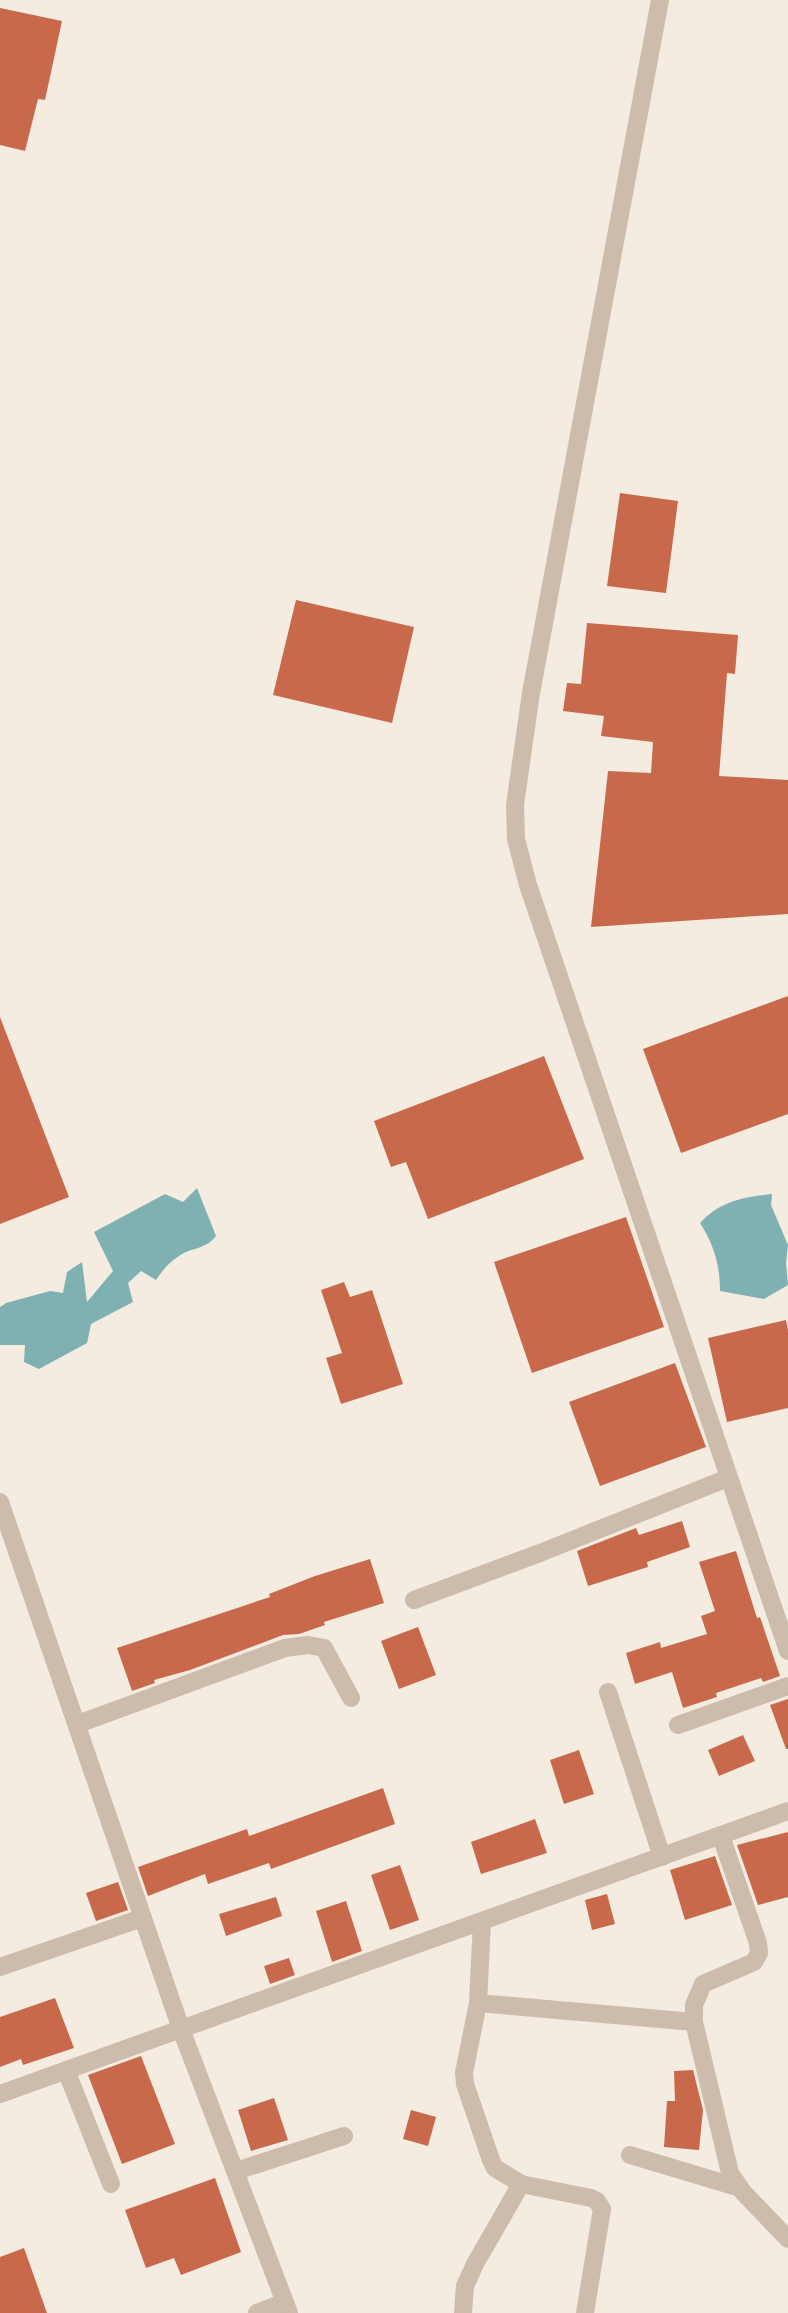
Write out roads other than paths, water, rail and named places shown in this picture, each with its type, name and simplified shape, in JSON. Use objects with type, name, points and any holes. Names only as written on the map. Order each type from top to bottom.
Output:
[{"type":"street","points":[[660,0],[531,693],[515,805],[516,839],[528,885],[788,1651]]},
{"type":"street","points":[[414,1600],[728,1478]]},
{"type":"street","points":[[0,1502],[181,2029],[287,2308],[257,2313]]},
{"type":"street","points":[[78,1724],[285,1648],[308,1645],[324,1648],[351,1698]]},
{"type":"street","points":[[678,1725],[788,1686]]},
{"type":"street","points":[[608,1692],[662,1857]]},
{"type":"street","points":[[0,2094],[788,1811]]},
{"type":"street","points":[[721,1836],[759,1953],[754,1962],[703,1984],[694,2005],[694,2022],[730,2173],[788,2239]]},
{"type":"street","points":[[0,1967],[142,1918]]},
{"type":"street","points":[[482,1922],[478,2003],[464,2073],[467,2097],[495,2168],[521,2184],[591,2198],[602,2209],[585,2313]]},
{"type":"street","points":[[478,2003],[694,2022]]},
{"type":"street","points":[[66,2070],[111,2184]]},
{"type":"street","points":[[236,2171],[344,2136]]},
{"type":"street","points":[[630,2155],[740,2188]]},
{"type":"street","points":[[463,2313],[465,2286],[521,2184]]},
{"type":"water","points":[[197,1188],[216,1236],[206,1245],[177,1257],[156,1280],[141,1271],[128,1283],[133,1302],[91,1324],[87,1343],[39,1369],[24,1362],[25,1345],[0,1345],[0,1307],[6,1303],[50,1291],[63,1293],[67,1272],[82,1262],[87,1302],[113,1271],[94,1232],[165,1194],[183,1202]]},
{"type":"water","points":[[772,1194],[771,1205],[788,1245],[788,1285],[764,1299],[720,1291],[715,1256],[700,1223],[733,1201]]}]
